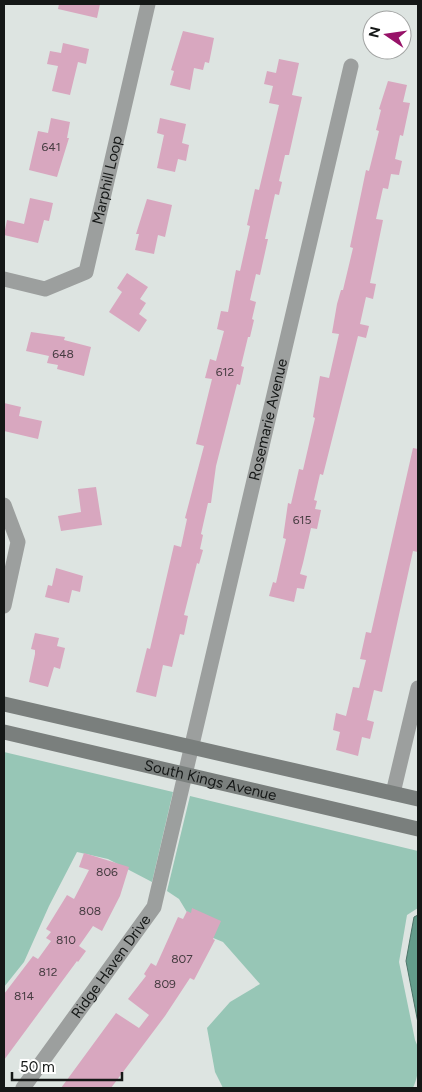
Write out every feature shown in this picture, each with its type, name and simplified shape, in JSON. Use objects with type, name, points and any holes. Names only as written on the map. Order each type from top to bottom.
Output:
[{"type":"main road","name":"South Kings Avenue","points":[[4,704],[418,799]]},
{"type":"main road","name":"South Kings Avenue","points":[[4,732],[418,829]]},
{"type":"street","name":"Marphill Loop","points":[[4,279],[45,289],[86,272],[148,4]]},
{"type":"street","name":"Rosemarie Avenue","points":[[186,774],[351,66]]},
{"type":"street","points":[[4,504],[18,542],[4,606]]},
{"type":"street","points":[[394,793],[418,688]]},
{"type":"street","name":"Ridge Haven Drive","points":[[23,1088],[154,907],[186,774]]},
{"type":"shaded area","points":[[4,752],[173,792],[152,882],[108,859],[77,852],[49,906],[24,962],[4,987]]},
{"type":"shaded area","points":[[190,796],[418,851],[418,908],[407,915],[399,962],[419,1057],[417,1077],[413,1088],[223,1088],[215,1072],[207,1028],[230,1002],[260,984],[223,942],[199,932],[179,899],[167,891]]},
{"type":"shaded area","points":[[418,915],[418,1023],[406,961],[414,917]]},
{"type":"building","points":[[59,4],[100,4],[97,18],[58,9]]},
{"type":"building","points":[[183,31],[214,38],[209,63],[205,62],[203,70],[194,68],[190,90],[170,85],[174,71],[171,70]]},
{"type":"building","points":[[63,43],[89,49],[86,64],[78,62],[70,95],[52,91],[58,66],[47,64],[50,51],[61,53]]},
{"type":"building","points":[[279,59],[299,63],[292,95],[302,97],[289,155],[285,155],[279,181],[282,182],[279,195],[275,194],[265,239],[268,239],[260,275],[256,274],[250,300],[256,302],[252,319],[254,320],[241,366],[244,367],[240,385],[237,384],[216,466],[211,503],[208,503],[201,534],[203,535],[200,549],[203,550],[199,564],[197,563],[184,615],[188,616],[184,635],[180,634],[172,667],[163,665],[156,697],[136,692],[147,648],[150,649],[174,545],[181,547],[187,519],[185,518],[204,446],[196,444],[212,379],[205,378],[210,359],[216,361],[224,331],[217,329],[221,311],[228,312],[236,270],[240,271],[250,226],[247,225],[255,189],[259,190],[279,105],[269,103],[273,86],[264,84],[267,71],[276,73]]},
{"type":"building","points":[[388,81],[407,85],[403,102],[410,103],[403,136],[400,135],[395,159],[402,161],[399,175],[391,174],[388,189],[383,188],[376,219],[383,220],[370,283],[376,284],[373,299],[366,297],[360,324],[369,326],[366,338],[358,336],[323,475],[320,474],[314,500],[317,501],[315,509],[321,510],[317,529],[311,528],[300,574],[307,576],[304,589],[297,588],[294,602],[269,596],[273,582],[276,583],[286,539],[283,538],[288,503],[291,504],[299,469],[303,470],[315,418],[313,417],[320,376],[329,378],[339,334],[332,333],[337,304],[341,290],[343,290],[353,248],[350,247],[366,170],[369,171],[379,131],[376,130],[381,110],[379,109]]},
{"type":"building","points":[[51,118],[70,122],[67,138],[69,138],[57,177],[29,170],[38,131],[48,133]]},
{"type":"building","points":[[160,118],[186,124],[182,143],[189,145],[186,161],[178,159],[175,172],[157,168],[164,135],[157,133]]},
{"type":"building","points":[[30,198],[53,203],[49,221],[44,220],[38,243],[4,235],[7,220],[24,224]]},
{"type":"building","points":[[147,199],[172,205],[165,237],[158,235],[154,254],[135,250],[139,234],[136,234]]},
{"type":"building","points":[[127,273],[148,287],[140,299],[146,303],[139,314],[147,320],[139,332],[109,312],[122,292],[117,288]]},
{"type":"building","points":[[31,332],[65,337],[64,340],[91,347],[84,376],[57,369],[58,365],[47,363],[49,356],[26,351]]},
{"type":"building","points":[[4,403],[21,407],[19,416],[42,421],[38,439],[4,431]]},
{"type":"building","points":[[413,448],[418,449],[418,552],[413,551],[382,692],[374,690],[367,720],[374,722],[370,739],[362,737],[358,756],[336,750],[340,732],[333,730],[336,713],[346,716],[353,687],[359,688],[366,660],[360,659],[366,632],[371,633]]},
{"type":"building","points":[[96,487],[102,525],[61,531],[58,516],[81,512],[78,489]]},
{"type":"building","points":[[56,568],[83,576],[80,592],[72,590],[69,603],[45,597],[48,585],[52,586]]},
{"type":"building","points":[[35,633],[59,638],[57,646],[65,648],[60,669],[54,667],[48,687],[29,682],[35,654],[35,650],[31,649]]},
{"type":"building","points":[[84,853],[129,867],[120,896],[102,931],[93,926],[79,946],[86,951],[4,1060],[4,994],[33,956],[38,959],[51,941],[46,938],[51,932],[46,929],[67,895],[74,899],[89,870],[79,867]]},
{"type":"building","points":[[192,908],[221,921],[213,939],[215,940],[194,980],[190,978],[165,1016],[111,1088],[61,1088],[116,1013],[139,1028],[149,1015],[128,999],[146,976],[144,974],[151,963],[156,966],[178,917],[183,919],[187,911],[191,913]]}]
